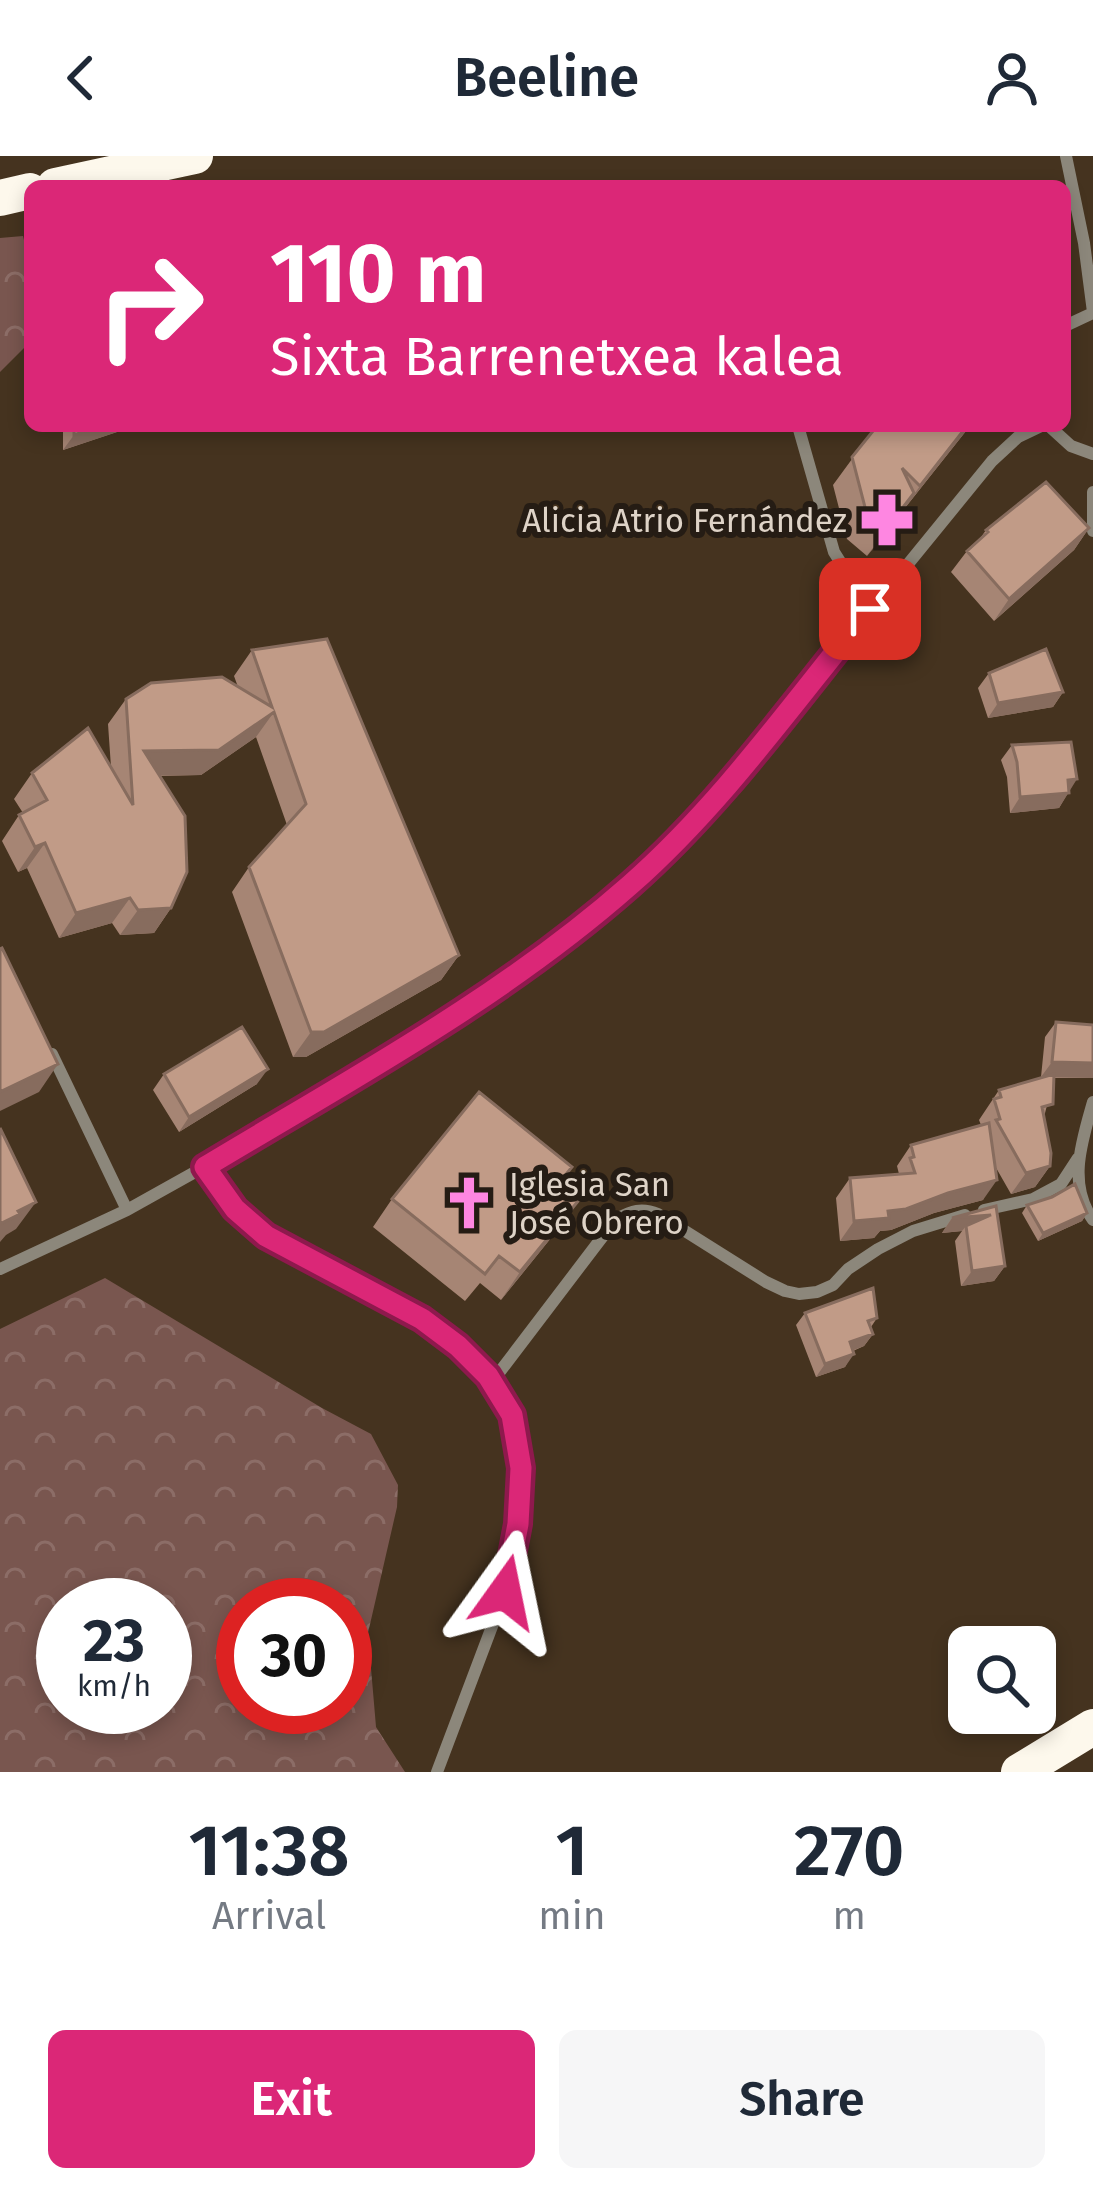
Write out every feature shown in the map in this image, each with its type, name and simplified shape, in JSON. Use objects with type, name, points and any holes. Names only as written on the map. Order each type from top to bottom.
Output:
[{"type":"highway","points":[[83,180],[195,156]]},
{"type":"highway","points":[[1019,1772],[1093,1727]]},
{"type":"street","points":[[1071,180],[1093,312]]},
{"type":"street","points":[[800,432],[834,553],[870,609]]},
{"type":"street","points":[[0,1269],[127,1210],[205,1167],[422,1037],[557,946],[710,807],[992,461],[1029,432]]},
{"type":"street","points":[[1053,432],[1093,454]]},
{"type":"street","points":[[1093,492],[1093,531]]},
{"type":"street","points":[[49,1047],[127,1210]]},
{"type":"street","points":[[492,1382],[616,1219],[634,1210],[658,1214],[785,1291],[817,1292],[913,1231],[1033,1199],[1061,1184],[1078,1158],[1093,1102]]},
{"type":"street","points":[[1078,1158],[1082,1205],[1093,1220]]},
{"type":"street","points":[[205,1167],[235,1209],[266,1236],[422,1319],[458,1346],[492,1382],[512,1415],[521,1468],[518,1524],[505,1592],[437,1772]]},
{"type":"green space","points":[[23,236],[24,240],[24,348],[0,372],[0,238]]},
{"type":"green space","points":[[105,1278],[371,1434],[398,1485],[372,1616],[372,1578],[216,1578],[216,1734],[372,1734],[372,1680],[376,1727],[405,1772],[0,1772],[0,1329]]},
{"type":"building","points":[[872,432],[962,432],[920,486],[902,468],[914,493],[887,528],[866,511],[852,457]]},
{"type":"building","points":[[1046,482],[1089,528],[1009,599],[967,551]]},
{"type":"building","points":[[327,639],[459,955],[324,1032],[311,1032],[249,867],[306,804],[274,712],[219,750],[144,751],[185,816],[187,872],[171,908],[138,910],[130,898],[76,913],[45,843],[35,847],[19,815],[47,800],[32,773],[88,728],[133,805],[126,699],[151,683],[222,677],[272,707],[252,650]]},
{"type":"building","points":[[1046,649],[1063,692],[998,703],[989,673]]},
{"type":"building","points":[[1071,742],[1077,779],[1068,780],[1069,793],[1020,797],[1012,745]]},
{"type":"building","points":[[0,949],[58,1064],[0,1092]]},
{"type":"building","points":[[1056,1022],[1093,1025],[1093,1063],[1052,1062]]},
{"type":"building","points":[[242,1027],[268,1069],[189,1117],[164,1074]]},
{"type":"building","points":[[1054,1074],[1053,1104],[1042,1107],[1050,1166],[1026,1173],[996,1120],[1000,1119],[994,1099],[1001,1097],[999,1090]]},
{"type":"building","name":"Iglesia San José Obrero","points":[[479,1092],[572,1167],[558,1184],[579,1200],[520,1272],[499,1256],[485,1274],[392,1199]]},
{"type":"building","points":[[989,1123],[997,1180],[888,1211],[889,1218],[854,1221],[850,1178],[915,1173],[911,1145]]},
{"type":"building","points":[[0,1128],[36,1202],[0,1224]]},
{"type":"building","points":[[1075,1184],[1087,1213],[1043,1233],[1027,1205]]},
{"type":"building","points":[[996,1206],[1005,1266],[972,1271],[966,1226],[991,1215],[952,1218]]},
{"type":"building","points":[[873,1288],[877,1318],[868,1321],[873,1334],[850,1342],[854,1354],[825,1364],[805,1313]]},
{"type":"place","name":"Alicia Atrio Fernández","points":[[887,520]]},
{"type":"place","name":"Iglesia San José Obrero","points":[[469,1203]]},
{"type":"route","points":[[505,1592],[518,1524],[521,1468],[512,1415],[488,1376],[422,1319],[266,1236],[235,1209],[205,1167],[486,995],[557,946],[633,883],[710,807],[870,609]]}]
